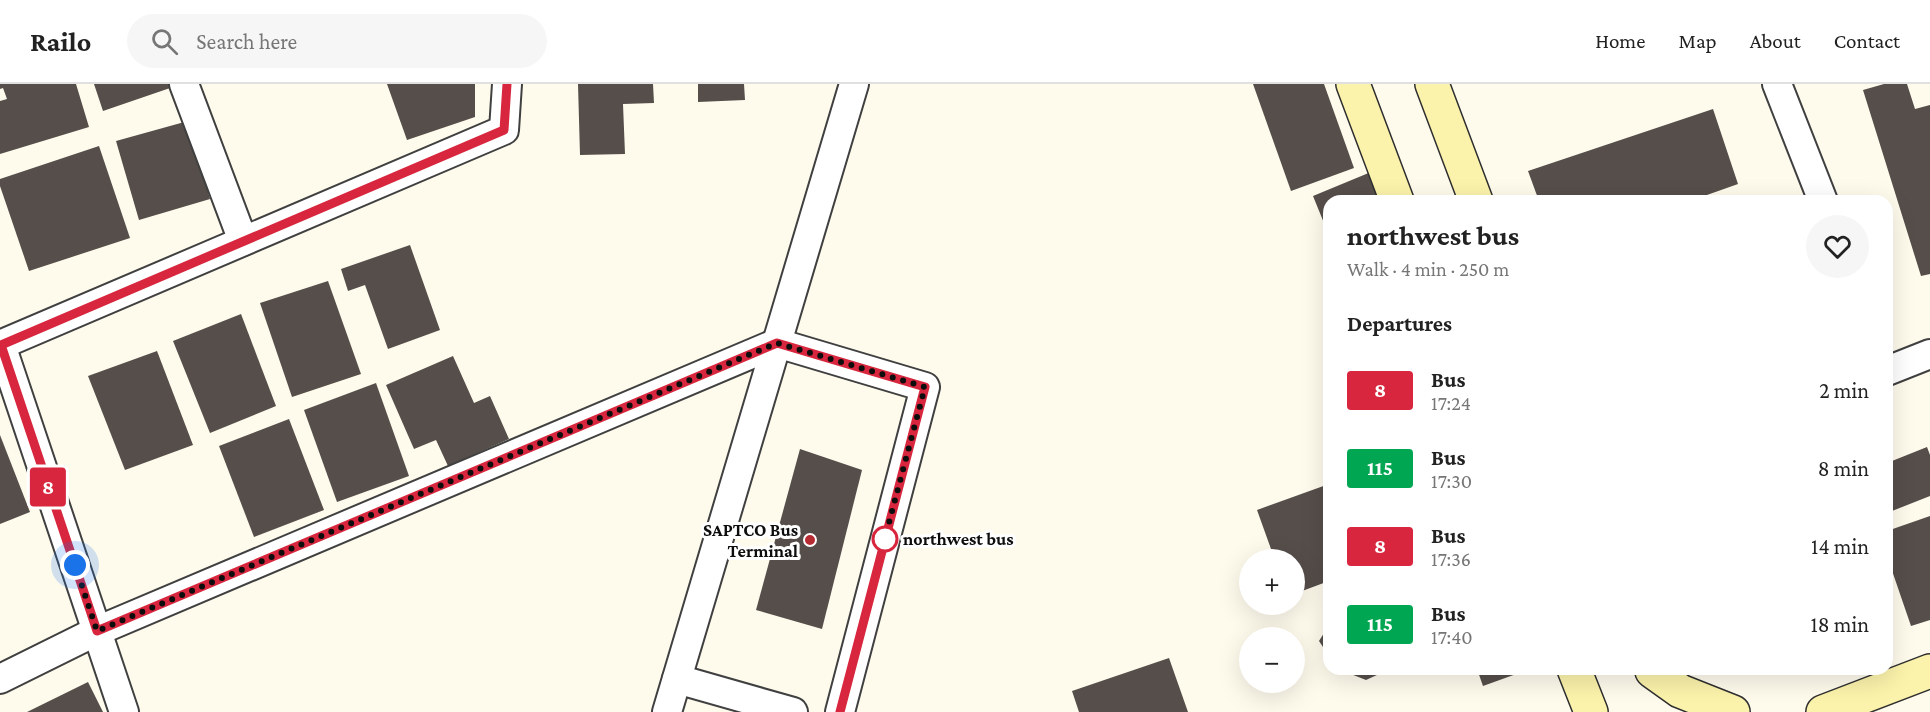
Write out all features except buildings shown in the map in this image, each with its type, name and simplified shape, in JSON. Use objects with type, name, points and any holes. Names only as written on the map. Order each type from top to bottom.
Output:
[{"type":"main road","points":[[1353,84],[1395,195]]},
{"type":"main road","points":[[1432,84],[1474,195]]},
{"type":"main road","points":[[1823,712],[1930,671]]},
{"type":"main road","points":[[1576,675],[1587,708]]},
{"type":"main road","points":[[1654,675],[1668,712]]},
{"type":"main road","points":[[1659,675],[1680,691],[1733,712]]},
{"type":"street","points":[[184,84],[243,241]]},
{"type":"street","points":[[124,712],[0,345],[504,130],[507,84]]},
{"type":"street","points":[[667,712],[854,84]]},
{"type":"street","points":[[1784,86],[1821,195]]},
{"type":"street","points":[[0,679],[97,631],[777,343],[925,387],[840,712]]},
{"type":"street","points":[[1893,366],[1930,354]]},
{"type":"street","points":[[677,679],[794,712]]},
{"type":"bus line","name":"8","points":[[507,84],[504,130],[1,345],[97,631],[777,343],[925,387],[840,712]]},
{"type":"place","name":"northwest bus","points":[[885,539]]},
{"type":"place","name":"SAPTCO Bus Terminal","points":[[810,540]]},
{"type":"route","points":[[75,565],[97,631],[777,343],[925,387],[882,549],[885,539]]}]
